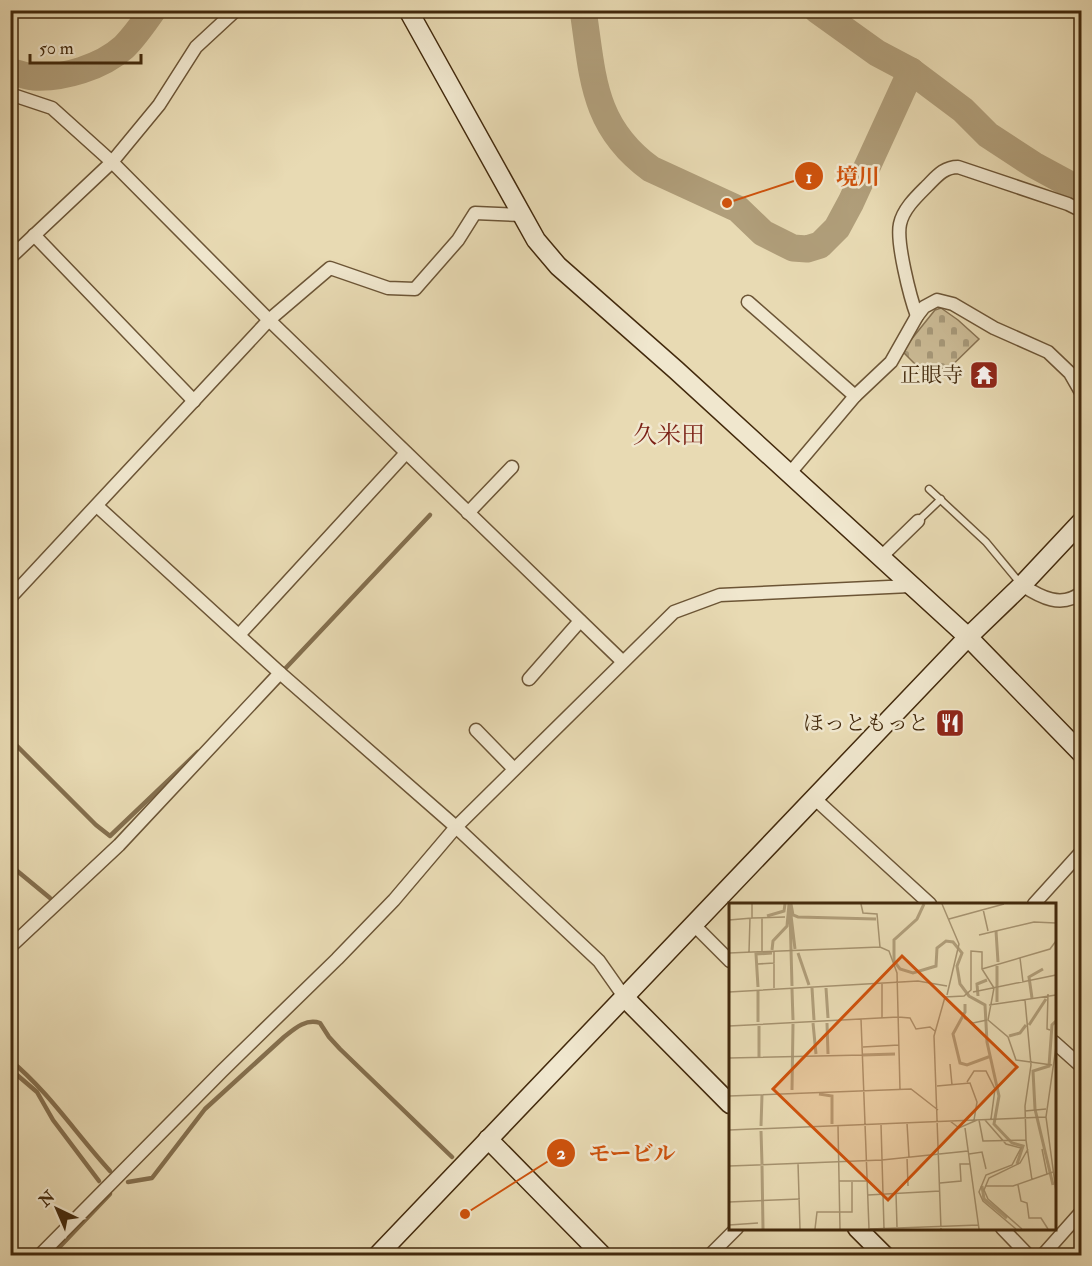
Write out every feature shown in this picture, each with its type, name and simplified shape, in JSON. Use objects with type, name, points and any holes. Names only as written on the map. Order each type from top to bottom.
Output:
[{"type":"street","points":[[10,258],[112,162],[159,105],[196,47],[236,10]]},
{"type":"street","points":[[408,10],[536,240],[558,266],[790,473],[968,637],[1082,754]]},
{"type":"street","points":[[10,94],[52,108],[112,162],[269,320],[622,661]]},
{"type":"street","points":[[917,316],[911,298],[902,250],[900,224],[907,209],[939,173],[949,167],[958,166],[1068,204],[1082,211]]},
{"type":"street","points":[[10,598],[269,320],[330,268],[388,288],[415,289],[458,240],[475,213],[522,215]]},
{"type":"street","points":[[34,235],[194,401]]},
{"type":"street","points":[[790,473],[855,396],[891,362],[924,307],[937,300],[952,304],[994,328],[1048,352],[1070,374],[1082,394]]},
{"type":"street","points":[[748,302],[855,396]]},
{"type":"street","points":[[239,635],[406,453]]},
{"type":"street","points":[[468,513],[512,467]]},
{"type":"street","points":[[97,506],[280,673],[456,827],[598,961],[625,998],[729,1103]]},
{"type":"street","points":[[880,558],[918,521]]},
{"type":"street","points":[[377,1256],[968,637],[1022,585],[1082,521]]},
{"type":"street","points":[[1022,585],[1038,596],[1060,601],[1077,596],[1082,592]]},
{"type":"street","points":[[39,1256],[214,1079],[337,959],[394,900],[456,827],[674,612],[720,595],[910,586]]},
{"type":"street","points":[[529,679],[580,621]]},
{"type":"street","points":[[10,947],[119,845],[280,673]]},
{"type":"street","points":[[476,730],[514,769]]},
{"type":"street","points":[[814,798],[929,903]]},
{"type":"street","points":[[1035,903],[1082,851]]},
{"type":"street","points":[[693,924],[729,960]]},
{"type":"street","points":[[1056,1044],[1082,1067]]},
{"type":"street","points":[[488,1139],[603,1256]]},
{"type":"street","points":[[1042,1256],[1082,1211]]},
{"type":"street","points":[[709,1256],[735,1230]]},
{"type":"street","points":[[859,1230],[885,1256]]},
{"type":"street","points":[[1004,1230],[1029,1256]]},
{"type":"lane","points":[[929,489],[986,542],[1022,585]]},
{"type":"lane","points":[[918,521],[940,499]]},
{"type":"green space","points":[[941,308],[979,339],[934,383],[902,351],[935,310]]},
{"type":"waterway","points":[[10,72],[45,77],[69,74],[93,66],[124,47],[153,10]]},
{"type":"waterway","points":[[583,10],[593,78],[599,98],[606,117],[632,153],[651,169],[738,209],[763,233],[793,248],[807,249],[820,245],[837,228],[911,71]]},
{"type":"waterway","points":[[817,10],[877,53],[911,71],[963,110],[988,135],[1034,165],[1082,191]]},
{"type":"waterway","points":[[282,672],[430,515]]},
{"type":"waterway","points":[[10,739],[96,825],[110,836],[198,752]]},
{"type":"waterway","points":[[10,865],[50,898]]},
{"type":"waterway","points":[[128,1182],[152,1178],[205,1109],[284,1037],[300,1025],[310,1022],[320,1023],[340,1049],[452,1157]]},
{"type":"waterway","points":[[10,1060],[50,1099],[110,1171]]},
{"type":"waterway","points":[[10,1069],[37,1092],[53,1120],[99,1181]]},
{"type":"waterway","points":[[51,1256],[110,1194]]},
{"type":"place","name":"境川","points":[[727,203]]},
{"type":"place","name":"正眼寺","points":[[984,375]]},
{"type":"place","name":"ほっともっと","points":[[950,723]]},
{"type":"place","name":"モービル","points":[[465,1214]]},
{"type":"district","name":"久米田","points":[[669,435]]}]
